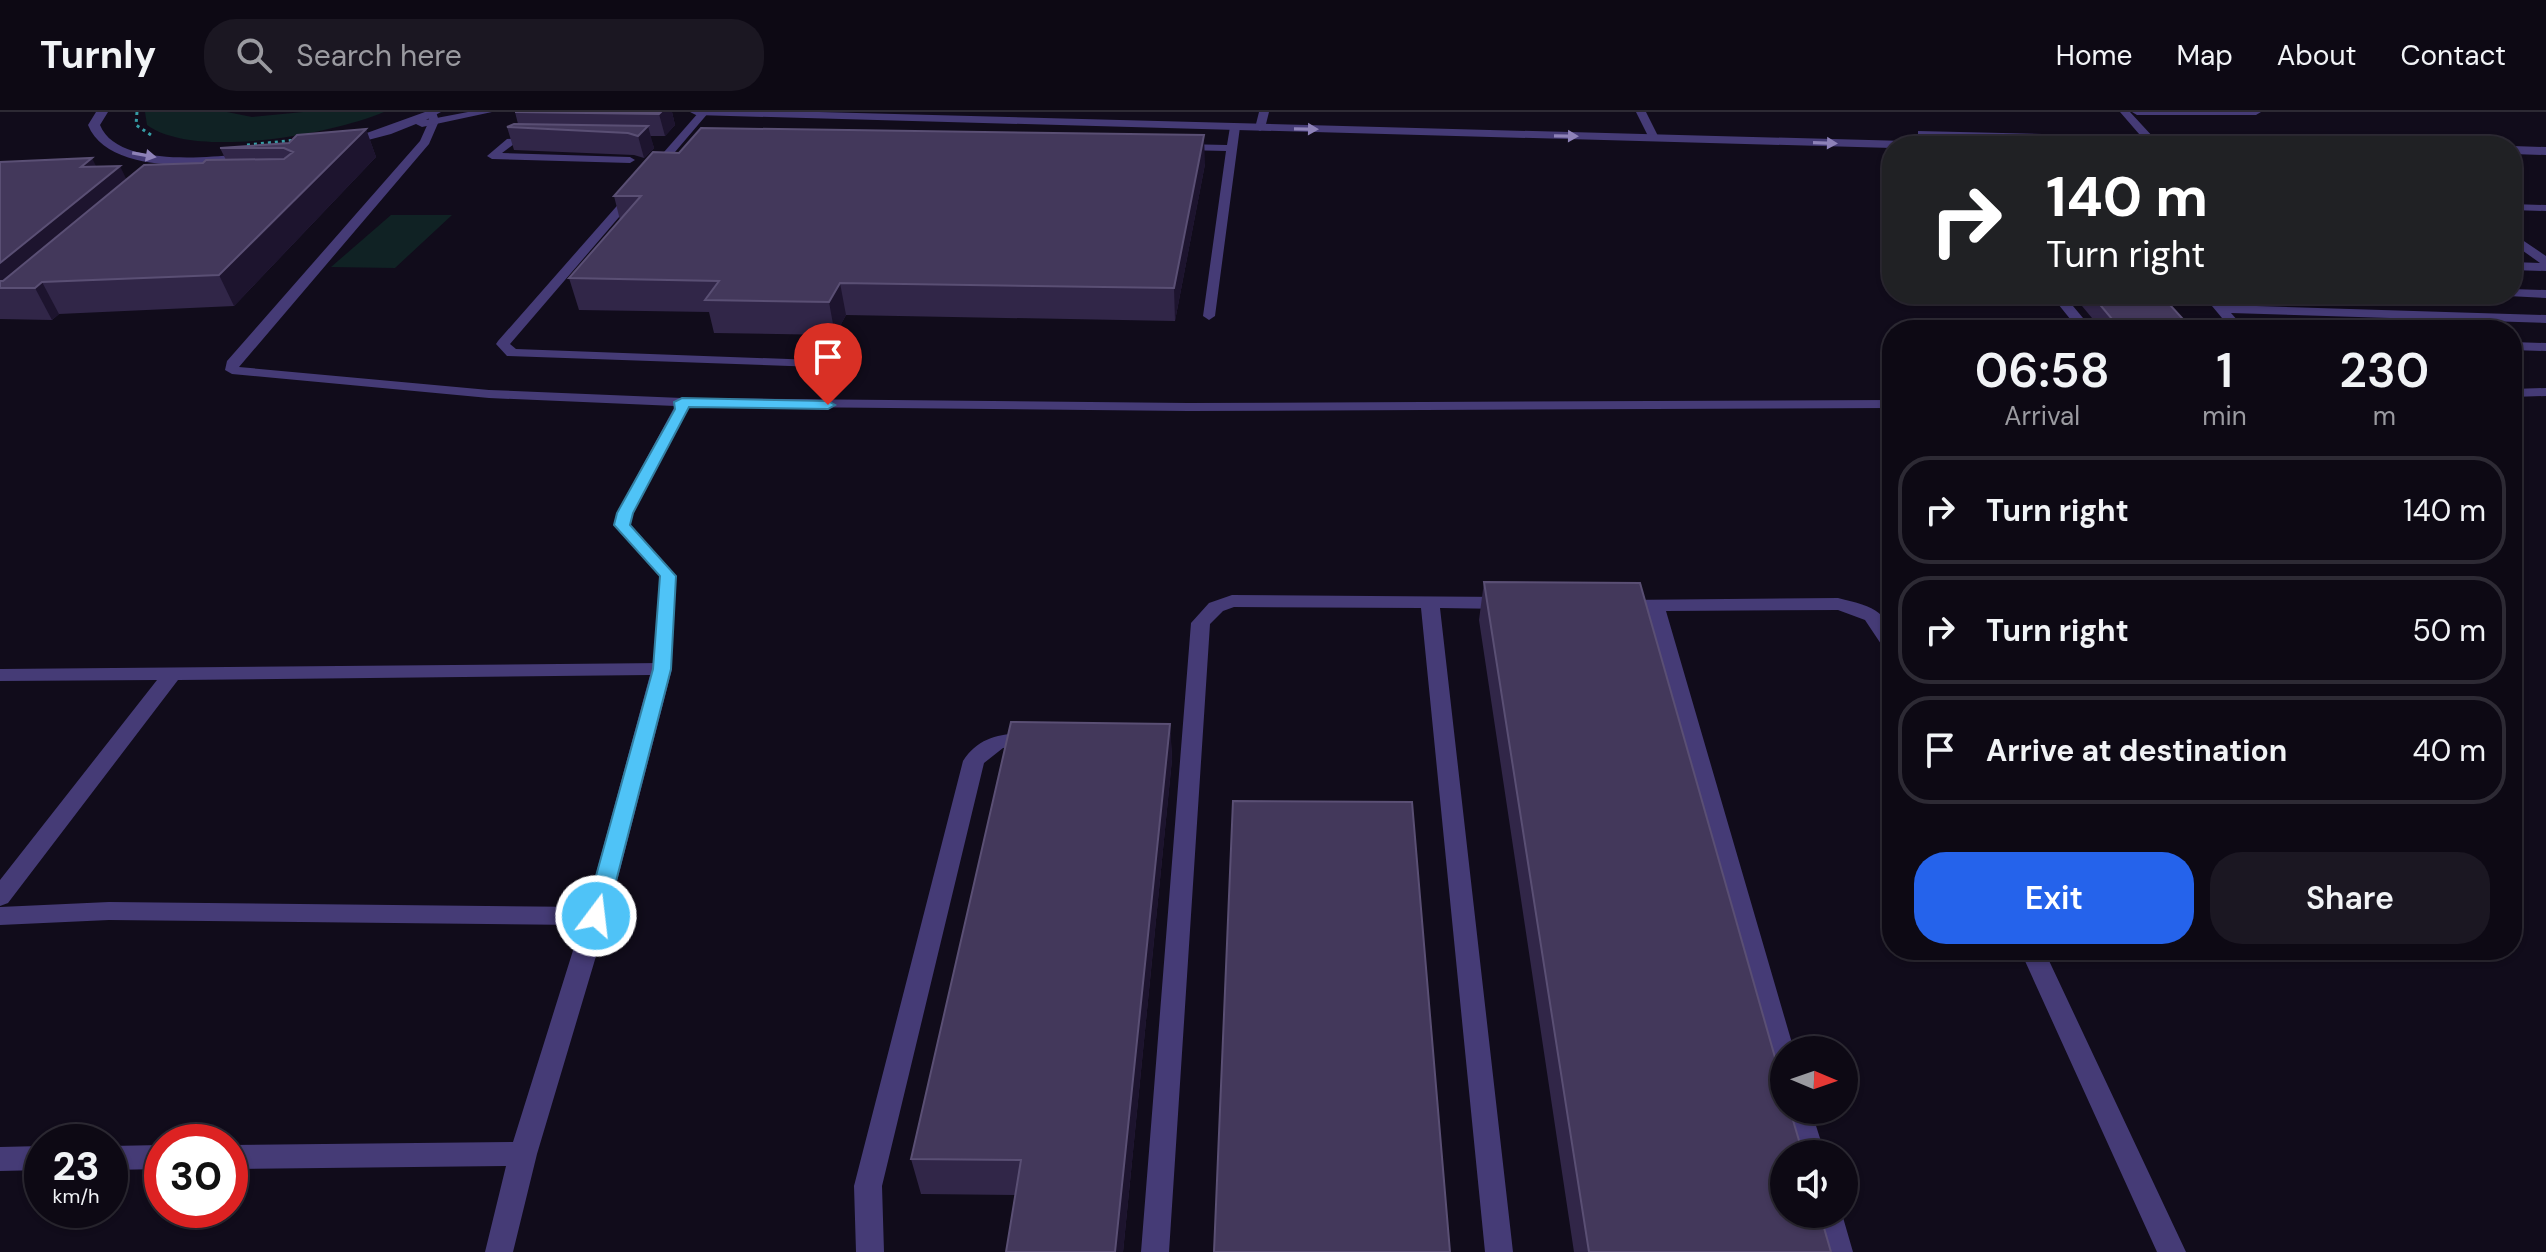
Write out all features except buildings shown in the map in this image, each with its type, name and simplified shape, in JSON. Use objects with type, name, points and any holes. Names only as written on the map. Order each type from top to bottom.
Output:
[{"type":"street","points":[[102,112],[94,125],[101,140],[125,152],[165,159],[202,160],[243,152]]},
{"type":"street","points":[[334,146],[434,116],[486,112]]},
{"type":"street","points":[[696,112],[1260,128],[1900,136]]},
{"type":"street","points":[[1151,112],[1264,114],[1882,144]]},
{"type":"street","points":[[2522,150],[2546,151]]},
{"type":"street","points":[[2522,162],[2546,162]]},
{"type":"street","points":[[1155,1252],[1183,739],[1201,623],[1216,607],[1232,601],[1520,604]]},
{"type":"street","points":[[1430,602],[1499,1252]]},
{"type":"street","points":[[1595,605],[1838,604],[1863,610],[1882,625]]},
{"type":"street","points":[[1655,606],[1777,1036]]},
{"type":"street","points":[[0,675],[662,669],[596,916],[523,1154],[499,1252]]},
{"type":"street","points":[[0,897],[172,674]]},
{"type":"street","points":[[870,1252],[868,1186],[974,761],[983,748],[997,741],[1057,740]]},
{"type":"street","points":[[0,916],[109,911],[596,916]]},
{"type":"street","points":[[2037,960],[2172,1252]]},
{"type":"street","points":[[248,1157],[523,1154]]},
{"type":"street","points":[[0,1159],[24,1158]]},
{"type":"street","points":[[1832,1228],[1839,1252]]},
{"type":"lane","points":[[704,112],[676,139],[503,344],[512,353],[841,365]]},
{"type":"lane","points":[[1641,112],[1651,132]]},
{"type":"lane","points":[[2125,112],[2146,136]]},
{"type":"lane","points":[[2137,112],[2256,112]]},
{"type":"lane","points":[[1260,128],[1264,114]]},
{"type":"lane","points":[[434,116],[425,142],[232,364],[232,370],[489,394],[682,402],[988,407],[1356,407],[1693,402],[1882,404]]},
{"type":"lane","points":[[1209,316],[1235,127]]},
{"type":"lane","points":[[676,139],[700,135]]},
{"type":"lane","points":[[545,140],[511,141],[492,155],[630,160]]},
{"type":"lane","points":[[1169,147],[1232,148]]},
{"type":"lane","points":[[171,174],[202,160]]},
{"type":"lane","points":[[2522,207],[2546,208]]},
{"type":"lane","points":[[2522,240],[2546,242]]},
{"type":"lane","points":[[2522,246],[2546,265]]},
{"type":"lane","points":[[2522,266],[2546,265]]},
{"type":"lane","points":[[2522,293],[2546,294]]},
{"type":"lane","points":[[2064,304],[2078,320]]},
{"type":"lane","points":[[2217,304],[2230,320]]},
{"type":"lane","points":[[2221,309],[2546,319]]},
{"type":"lane","points":[[2522,346],[2546,347]]},
{"type":"lane","points":[[2522,393],[2546,392]]},
{"type":"lane","points":[[662,669],[668,576],[622,525],[625,513],[682,409],[682,402]]},
{"type":"path","points":[[137,112],[136,125],[160,139]]},
{"type":"path","points":[[243,152],[306,139]]},
{"type":"shaded area","points":[[145,112],[227,112],[252,117],[303,112],[384,112],[299,135],[229,142],[197,141],[169,135],[147,125]]},
{"type":"shaded area","points":[[391,215],[452,215],[395,268],[331,267]]},
{"type":"route","points":[[596,916],[662,669],[668,576],[622,525],[625,513],[682,409],[682,402],[828,405]]}]
